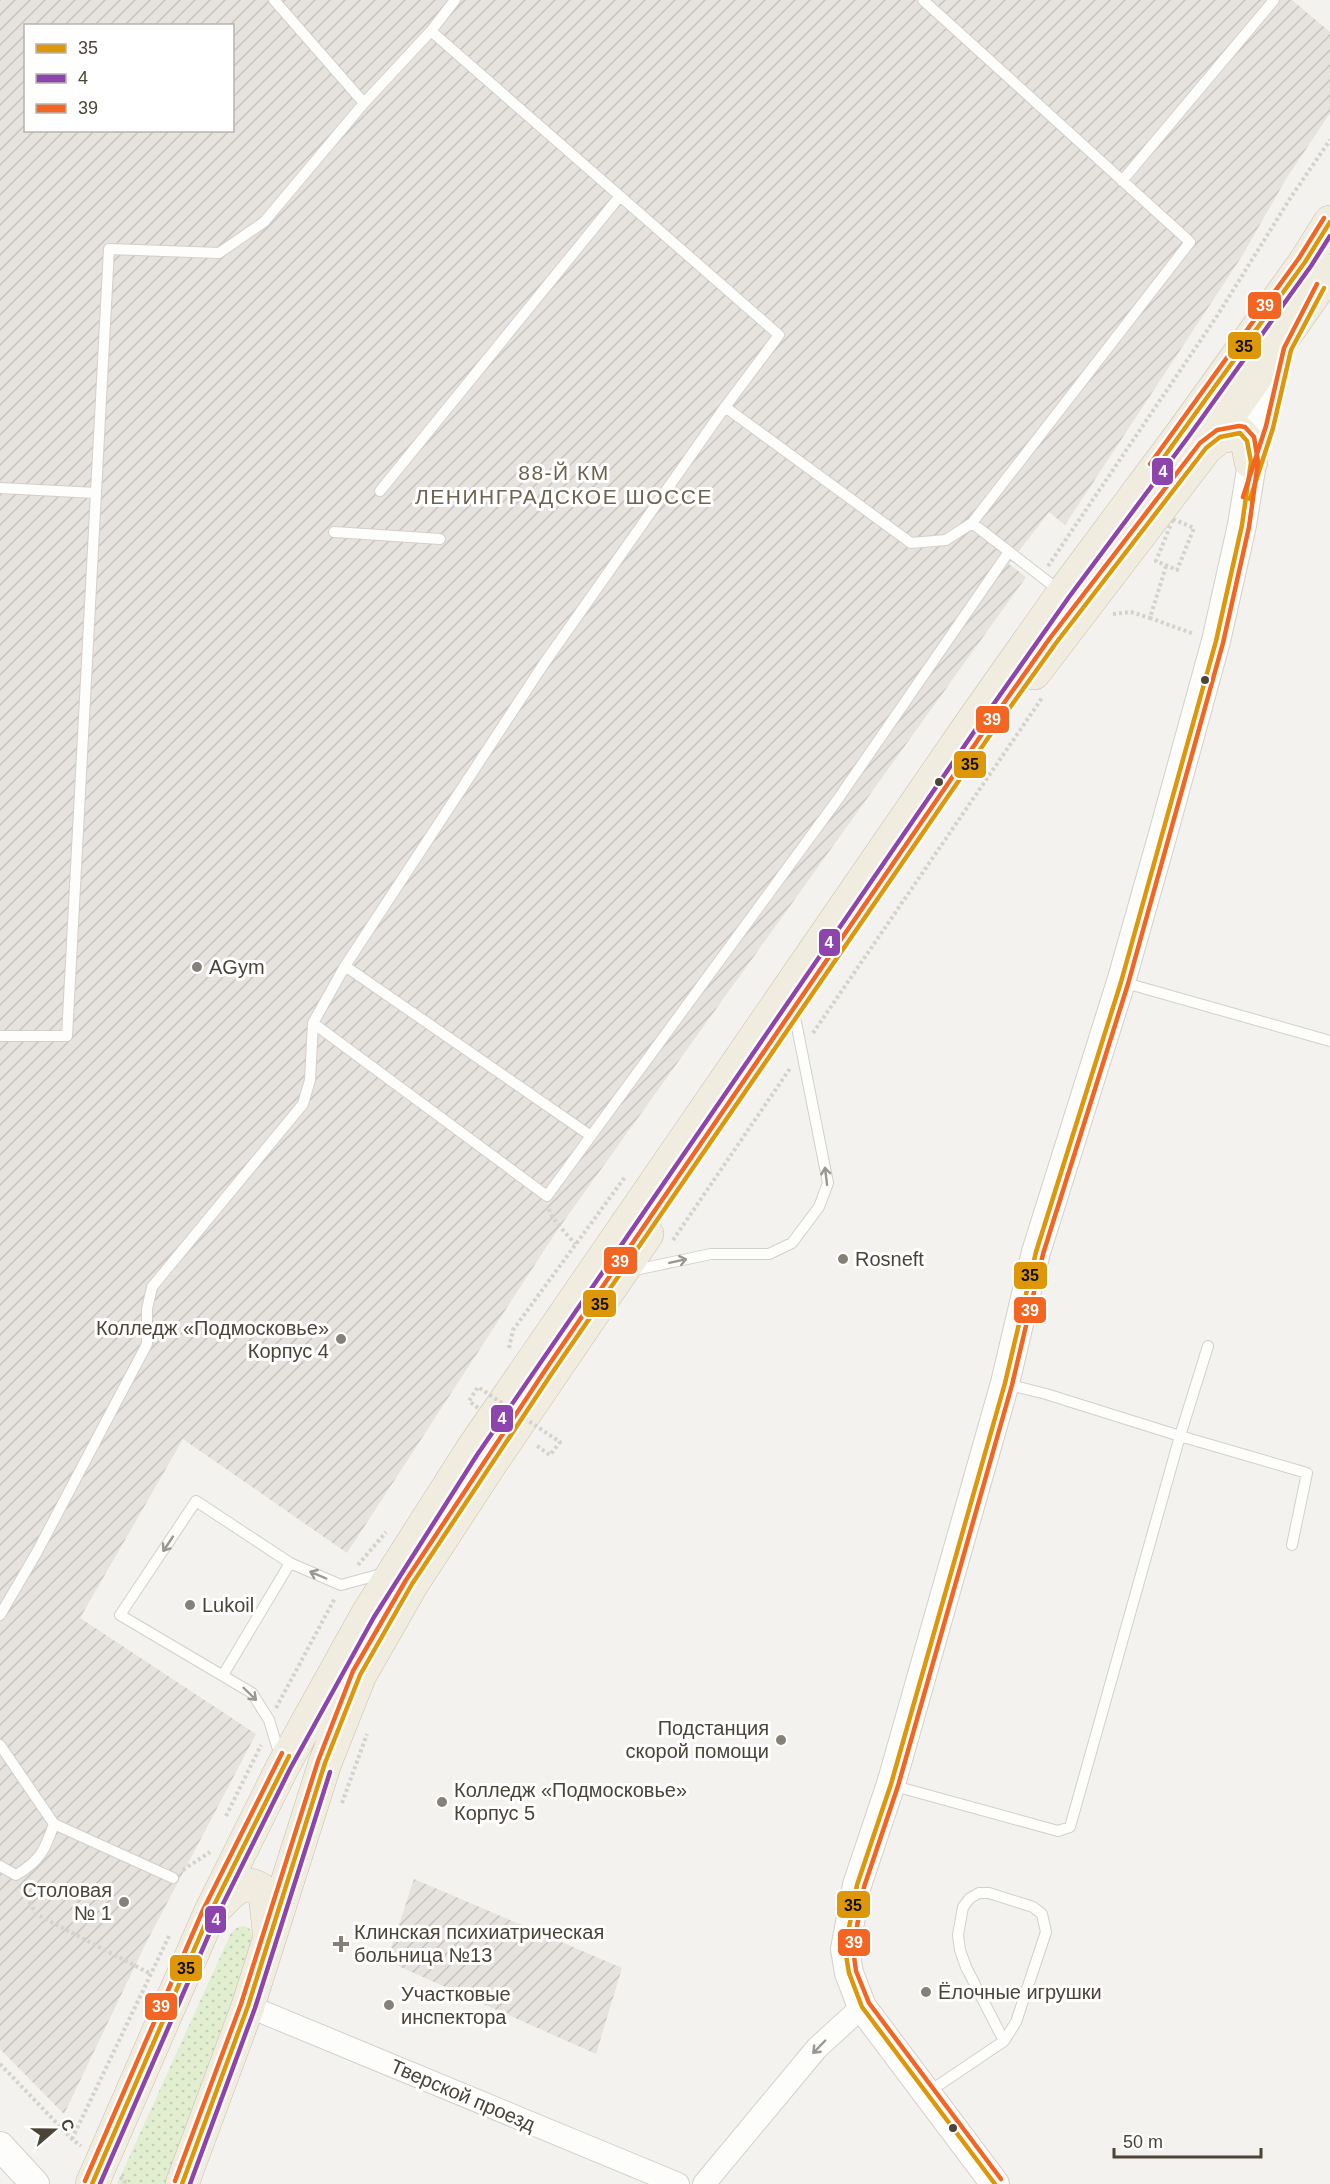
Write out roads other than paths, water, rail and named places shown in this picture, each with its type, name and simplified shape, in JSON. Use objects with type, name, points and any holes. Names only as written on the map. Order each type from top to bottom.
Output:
[{"type":"highway","points":[[182,2184],[248,2006],[325,1763],[360,1675],[407,1592],[495,1457],[795,1017],[1056,643],[1206,448],[1283,338],[1322,270],[1330,222]]},
{"type":"highway","points":[[106,2176],[165,2019],[210,1913],[283,1766],[394,1570],[483,1432],[1063,593],[1183,432],[1322,270]]},
{"type":"highway","points":[[1206,448],[1220,437],[1239,433],[1247,441],[1251,462]]},
{"type":"highway","points":[[210,1913],[234,1889],[245,1885],[257,1886],[265,1893],[270,1939]]},
{"type":"street","points":[[1242,525],[1272,428],[1291,350],[1322,270]]},
{"type":"street","points":[[995,2184],[862,2007],[849,1973],[845,1948],[856,1885],[891,1784],[1005,1383],[1036,1252],[1121,982],[1216,641],[1242,525],[1260,414],[1283,338]]},
{"type":"street","name":"Тверской проезд","points":[[248,2006],[678,2184]]},
{"type":"street","points":[[704,2184],[817,2048],[862,2007]]},
{"type":"street","points":[[0,2146],[35,2184]]},
{"type":"lane","points":[[274,0],[364,103]]},
{"type":"lane","points":[[0,1036],[67,1036],[109,249],[219,253],[264,222],[364,103],[431,31],[455,0]]},
{"type":"lane","points":[[725,407],[911,543],[946,540],[972,523],[1190,242],[923,0]]},
{"type":"lane","points":[[1122,181],[1274,0]]},
{"type":"lane","points":[[0,1615],[37,1552],[147,1344],[147,1309],[152,1287],[303,1104],[310,1080],[312,1023],[345,966],[543,665],[778,335],[431,31]]},
{"type":"lane","points":[[380,491],[620,196]]},
{"type":"lane","points":[[0,488],[96,493]]},
{"type":"lane","points":[[972,523],[1008,553],[1063,593]]},
{"type":"lane","points":[[334,532],[441,539]]},
{"type":"lane","points":[[312,1023],[547,1196],[838,799],[1008,553]]},
{"type":"lane","points":[[345,966],[591,1136]]},
{"type":"lane","points":[[1121,982],[1330,1041]]},
{"type":"lane","points":[[621,1273],[711,1254],[769,1254],[792,1243],[819,1207],[828,1184],[795,1017]]},
{"type":"lane","points":[[891,1784],[1058,1831],[1070,1827],[1180,1436],[1208,1346]]},
{"type":"lane","points":[[1005,1383],[1307,1473],[1292,1545]]},
{"type":"lane","points":[[283,1766],[269,1720],[252,1693],[120,1615],[196,1501],[290,1563],[341,1585],[394,1570]]},
{"type":"lane","points":[[223,1675],[290,1563]]},
{"type":"lane","points":[[0,1745],[54,1824],[173,1878]]},
{"type":"lane","points":[[0,1866],[16,1875],[32,1865],[46,1847],[54,1824]]},
{"type":"lane","points":[[927,2093],[1005,2041],[1016,2022],[1046,1932],[1041,1914],[1033,1907],[989,1893],[979,1893],[970,1898],[963,1907],[958,1935],[960,1950],[966,1967],[1005,2041]]},
{"type":"place","name":"AGym","points":[[197,967]]},
{"type":"place","name":"Rosneft","points":[[843,1259]]},
{"type":"place","name":"Колледж «Подмосковье» Корпус 4","points":[[341,1339]]},
{"type":"place","name":"Lukoil","points":[[190,1605]]},
{"type":"place","name":"Подстанция скорой помощи","points":[[781,1740]]},
{"type":"place","name":"Колледж «Подмосковье» Корпус 5","points":[[442,1802]]},
{"type":"place","name":"Столовая № 1","points":[[124,1902]]},
{"type":"place","name":"Клинская психиатрическая больница №13","points":[[341,1944]]},
{"type":"place","name":"Ёлочные игрушки","points":[[926,1992]]},
{"type":"place","name":"Участковые инспектора","points":[[389,2005]]},
{"type":"district","name":"88-Й КМ ЛЕНИНГРАДСКОЕ ШОССЕ","points":[[564,484]]}]
